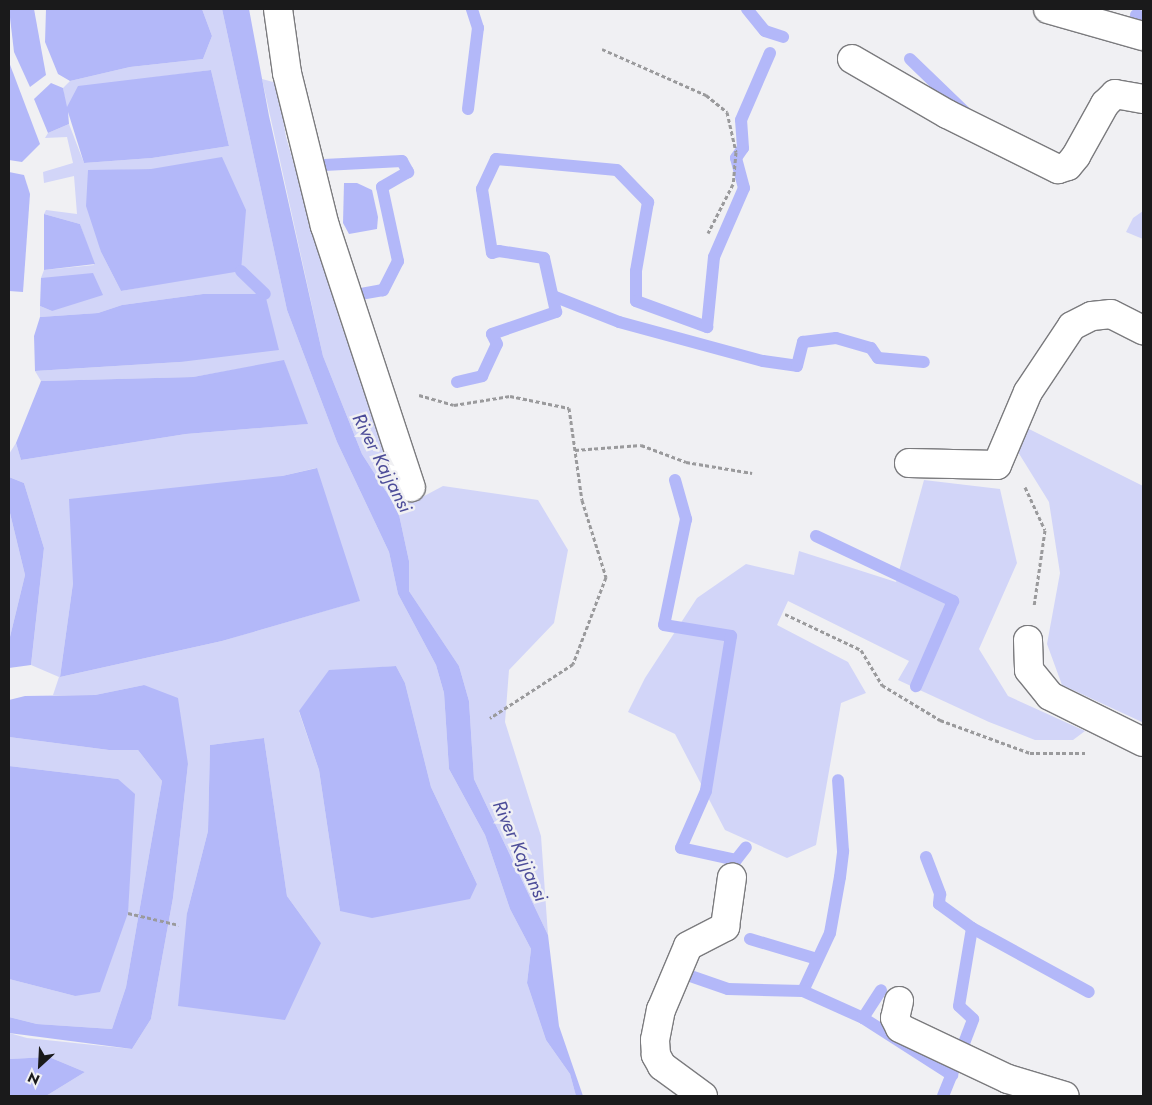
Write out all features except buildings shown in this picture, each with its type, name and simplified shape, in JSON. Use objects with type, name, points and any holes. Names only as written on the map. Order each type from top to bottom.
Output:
[{"type":"street","points":[[278,9],[287,73],[325,226],[411,487]]},
{"type":"street","points":[[1048,9],[1143,36]]},
{"type":"street","points":[[852,60],[947,114],[1058,169],[1068,166],[1076,156],[1105,104],[1115,94],[1143,99]]},
{"type":"street","points":[[909,463],[997,465],[1028,392],[1072,326],[1092,316],[1110,314],[1143,330]]},
{"type":"street","points":[[1028,640],[1029,670],[1050,696],[1143,742]]},
{"type":"street","points":[[703,1096],[662,1066],[656,1055],[655,1040],[661,1010],[688,946],[725,927],[732,877]]},
{"type":"street","points":[[899,1001],[895,1018],[900,1028],[1008,1079],[1065,1096]]},
{"type":"path","points":[[602,50],[706,95],[727,112],[736,152],[733,184],[708,233]]},
{"type":"path","points":[[377,384],[454,405],[510,396],[569,408],[582,500],[606,577],[573,664],[490,718]]},
{"type":"path","points":[[575,450],[641,445],[686,462],[752,473]]},
{"type":"path","points":[[997,465],[1025,487],[1045,530],[1028,640]]},
{"type":"path","points":[[785,614],[861,650],[882,685],[940,720],[1030,753],[1081,755],[1118,730]]},
{"type":"path","points":[[128,913],[179,925]]},
{"type":"shaded area","points":[[202,9],[222,9],[287,310],[337,442],[389,552],[398,594],[436,665],[444,693],[449,769],[485,835],[510,909],[531,949],[527,983],[546,1040],[570,1074],[576,1096],[46,1096],[85,1072],[49,1057],[9,1059],[9,1033],[27,1038],[132,1049],[151,1019],[173,898],[188,764],[144,685],[95,695],[53,695],[59,677],[31,665],[44,548],[24,483],[9,477],[9,454],[16,443],[21,460],[186,434],[307,424],[284,361],[193,377],[41,381],[35,371],[180,362],[265,294],[203,294],[122,305],[98,313],[40,317],[40,306],[52,311],[52,278],[41,278],[44,270],[94,265],[80,224],[44,214],[46,210],[77,214],[74,176],[44,183],[43,172],[73,163],[67,137],[45,138],[48,133],[69,124],[84,163],[152,158],[229,146],[211,70],[143,79],[66,108],[63,88],[70,81],[130,67],[203,59],[212,36]],"holes":[[[151,169],[170,282],[121,291],[101,252],[88,171]],[[316,468],[359,601],[222,641],[60,677],[73,583],[282,476]],[[396,666],[405,683],[431,787],[477,884],[340,911],[319,770],[299,712],[329,671]],[[264,738],[287,896],[321,943],[187,913],[208,831],[210,745]]]},
{"type":"shaded area","points":[[262,79],[277,83],[286,137],[341,324],[393,466],[413,502],[443,486],[538,500],[568,550],[554,623],[509,670],[505,722],[541,836],[548,935],[474,779],[469,701],[459,666],[409,591],[409,561],[398,510],[362,454],[323,356]]},
{"type":"shaded area","points":[[1143,211],[1143,239],[1126,232],[1133,218]]},
{"type":"shaded area","points":[[1025,427],[1143,486],[1142,722],[1062,685],[1047,644],[1060,573],[1049,502],[1018,452]]},
{"type":"shaded area","points":[[924,480],[1000,489],[1017,563],[979,649],[1008,696],[1085,731],[1073,740],[1035,740],[989,722],[898,680],[909,661],[788,601],[777,625],[848,662],[866,693],[841,703],[816,845],[787,858],[725,830],[675,734],[628,712],[645,678],[697,598],[746,564],[794,575],[799,551],[896,582]]},
{"type":"shaded area","points":[[9,509],[25,575],[9,641]]},
{"type":"shaded area","points":[[9,737],[109,750],[138,750],[162,781],[126,987],[112,1029],[37,1024],[9,1017],[9,979],[75,996],[118,779],[9,766]]},
{"type":"water","points":[[9,9],[34,9],[46,75],[30,87],[14,52]]},
{"type":"water","points":[[46,9],[202,9],[212,36],[203,59],[130,67],[70,81],[58,74],[45,42]]},
{"type":"water","points":[[222,9],[249,9],[269,116],[323,356],[362,454],[398,510],[409,561],[409,591],[459,666],[469,701],[474,779],[548,935],[559,1026],[583,1096],[576,1096],[570,1074],[546,1040],[527,983],[531,949],[510,909],[485,835],[449,769],[444,693],[436,665],[398,594],[389,552],[337,442],[287,310]]},
{"type":"water","points":[[9,62],[40,144],[22,162],[9,160]]},
{"type":"water","points":[[211,70],[229,146],[152,158],[84,163],[68,112],[69,124],[48,133],[34,99],[51,83],[63,88],[67,107],[78,86]]},
{"type":"water","points":[[222,157],[246,210],[241,271],[121,291],[101,252],[86,206],[88,170],[151,169]]},
{"type":"water","points":[[9,172],[24,175],[30,194],[23,292],[9,291]]},
{"type":"water","points":[[344,183],[357,183],[372,190],[378,217],[377,229],[349,234],[343,223]]},
{"type":"water","points":[[44,214],[80,224],[95,264],[44,270]]},
{"type":"water","points":[[93,273],[103,295],[52,311],[40,306],[41,278]]},
{"type":"water","points":[[203,294],[265,294],[279,350],[180,362],[35,371],[34,336],[40,317],[98,313],[122,305]]},
{"type":"water","points":[[284,360],[308,424],[186,434],[21,460],[16,443],[41,381],[193,377]]},
{"type":"water","points":[[317,468],[360,601],[222,641],[60,677],[73,583],[69,499],[282,476]]},
{"type":"water","points":[[9,477],[24,483],[44,548],[31,665],[9,668],[9,641],[25,575],[9,509]]},
{"type":"water","points":[[396,666],[405,683],[431,787],[477,884],[470,899],[372,918],[340,911],[319,770],[299,711],[329,670]]},
{"type":"water","points":[[144,685],[178,698],[188,764],[173,898],[151,1019],[132,1049],[9,1033],[9,1017],[37,1024],[112,1029],[126,987],[162,781],[138,750],[109,750],[9,737],[9,700],[25,696],[95,695]]},
{"type":"water","points":[[264,738],[287,896],[321,943],[285,1020],[178,1006],[187,913],[208,831],[210,745]]},
{"type":"water","points":[[9,766],[118,779],[135,794],[128,913],[100,992],[75,996],[9,979]]},
{"type":"water","points":[[49,1057],[85,1072],[46,1096],[9,1096],[9,1059]]},
{"type":"waterway","points":[[468,109],[478,28],[472,9]]},
{"type":"waterway","points":[[747,9],[765,31],[783,37]]},
{"type":"waterway","points":[[1136,15],[1143,17]]},
{"type":"waterway","points":[[457,382],[482,376],[497,344],[492,334],[556,312],[544,258],[499,251],[492,253],[482,189],[496,159],[617,170],[648,202],[636,271],[636,301],[707,327],[714,257],[744,188],[736,158],[743,148],[741,120],[770,53]]},
{"type":"waterway","points":[[910,59],[967,114]]},
{"type":"waterway","points":[[324,165],[402,161],[408,172],[382,187],[398,261],[383,290],[354,295]]},
{"type":"waterway","points":[[241,271],[265,294]]},
{"type":"waterway","points":[[553,296],[619,322],[763,361],[797,366],[803,342],[836,338],[871,348],[878,358],[924,362]]},
{"type":"waterway","points":[[675,480],[686,519],[664,625],[731,636],[706,791],[681,848],[736,860],[746,847]]},
{"type":"waterway","points":[[816,536],[953,601],[916,686]]},
{"type":"waterway","points":[[676,971],[728,989],[803,991],[830,933],[840,877],[843,851],[838,780]]},
{"type":"waterway","points":[[926,857],[940,894],[939,904],[972,928],[1089,992]]},
{"type":"waterway","points":[[961,1051],[973,1019],[959,1006],[972,928]]},
{"type":"waterway","points":[[750,939],[817,959]]},
{"type":"waterway","points":[[863,1018],[881,990]]},
{"type":"waterway","points":[[803,991],[863,1018],[952,1075]]},
{"type":"waterway","points":[[943,1096],[955,1067]]},
{"type":"water label","name":"River Kajjansi","points":[[382,463]]},
{"type":"water label","name":"River Kajjansi","points":[[520,851]]}]
